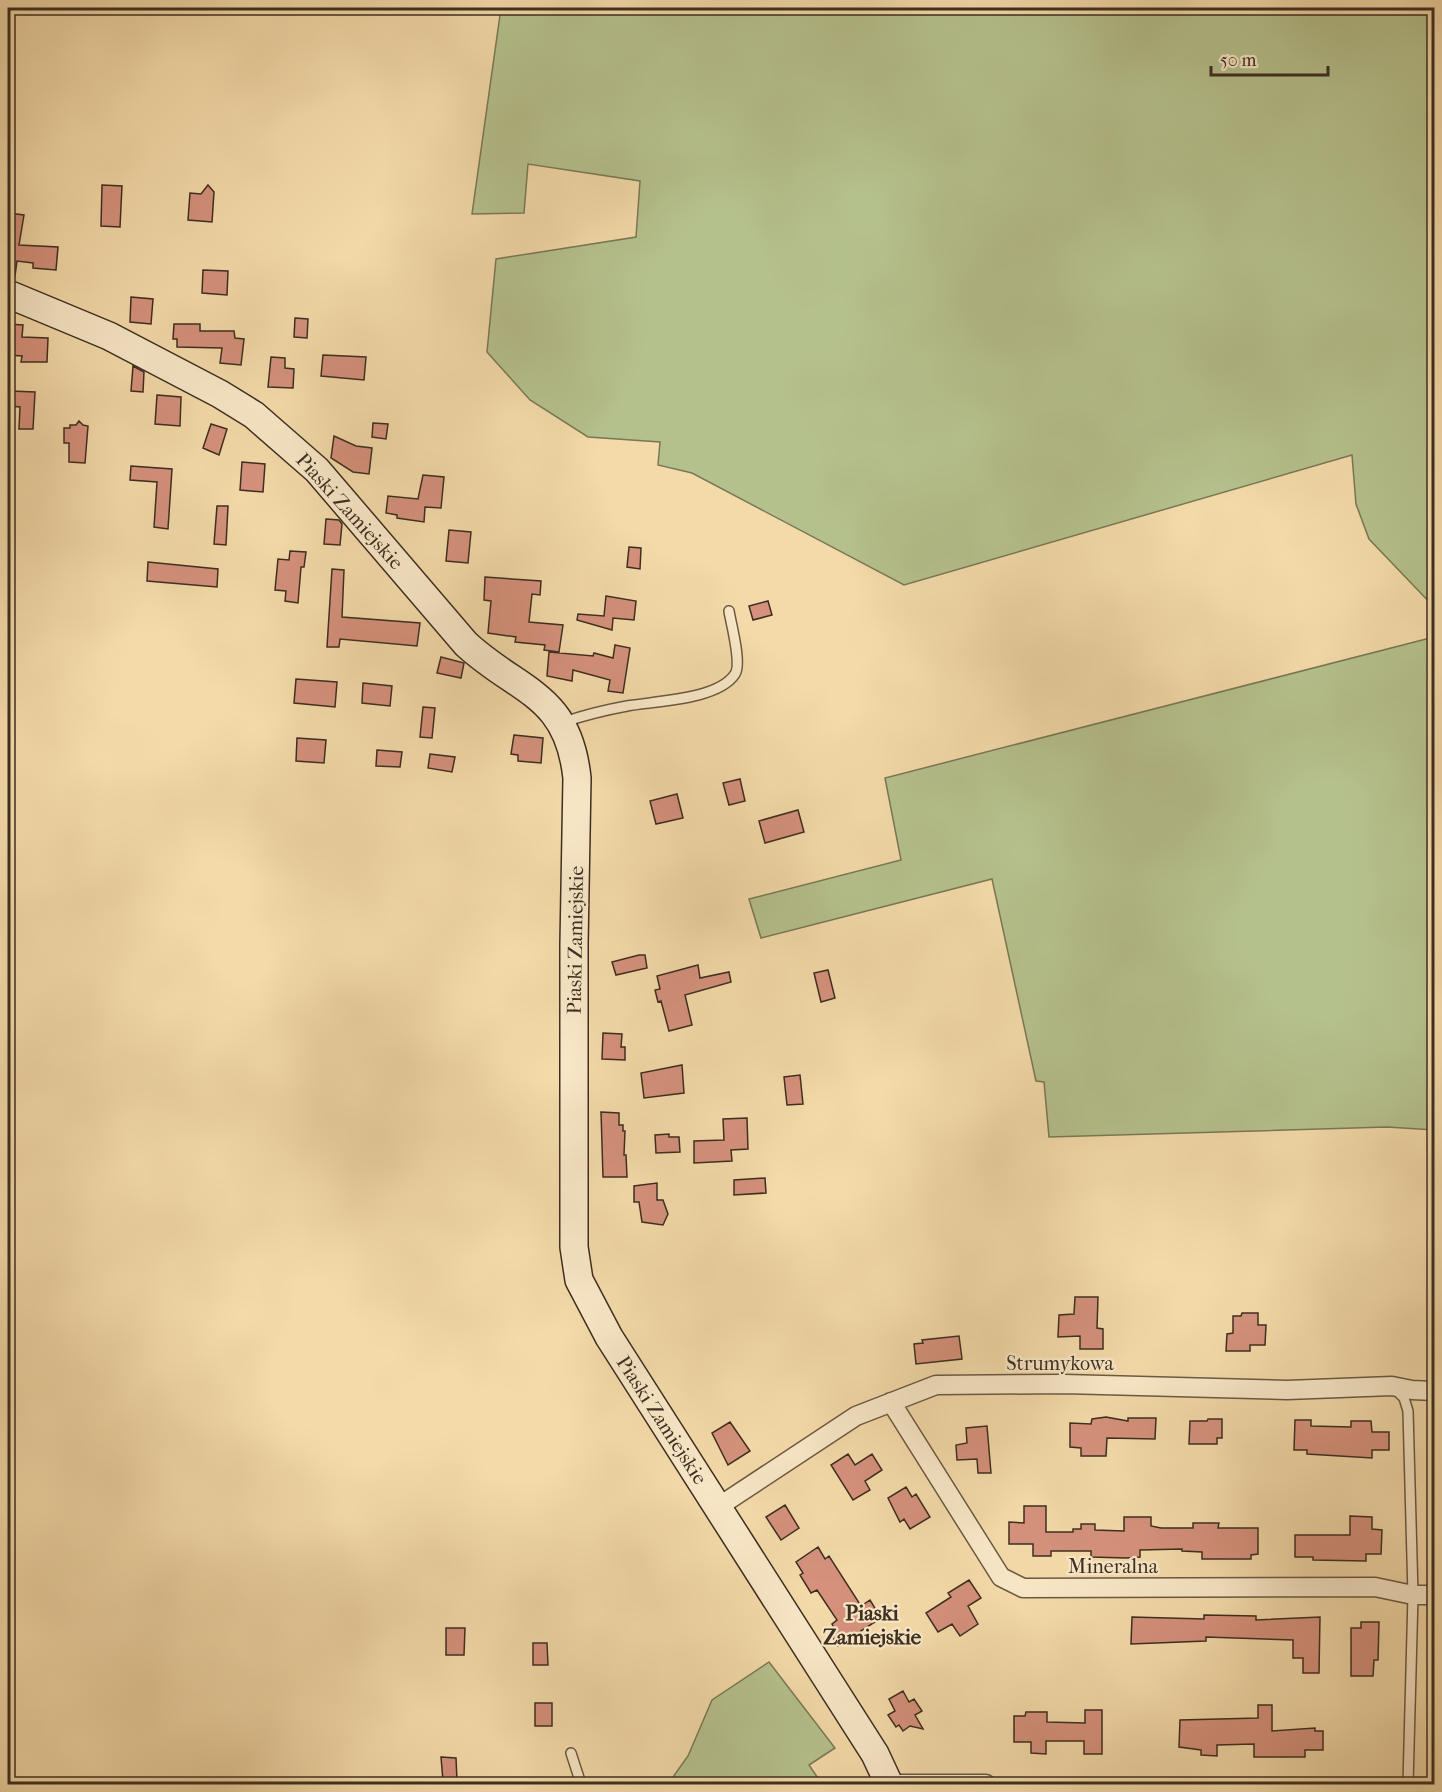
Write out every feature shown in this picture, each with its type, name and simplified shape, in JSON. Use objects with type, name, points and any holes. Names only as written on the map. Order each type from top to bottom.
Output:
[{"type":"street","name":"Piaski Zamiejskie","points":[[8,294],[101,332],[220,393],[254,415],[317,470],[466,644],[493,666],[537,694],[562,723],[575,758],[578,778],[574,967],[574,1247],[576,1272],[596,1316],[875,1754],[888,1784]]},
{"type":"street","name":"Strumykowa","points":[[718,1507],[856,1416],[936,1385],[1064,1384],[1287,1390],[1392,1386],[1412,1390],[1434,1390]]},
{"type":"street","name":"Mineralna","points":[[891,1402],[1001,1577],[1023,1588],[1375,1587],[1413,1594],[1434,1595]]},
{"type":"street","points":[[888,1784],[986,1785]]},
{"type":"lane","points":[[562,723],[588,714],[698,696],[726,683],[736,673],[738,664],[729,611]]},
{"type":"lane","points":[[1392,1386],[1404,1398],[1408,1411],[1413,1594],[1408,1785]]},
{"type":"lane","points":[[571,1753],[581,1785]]},
{"type":"green space","points":[[501,8],[1434,8],[1434,607],[1369,539],[1356,504],[1352,455],[904,585],[692,473],[658,465],[660,442],[588,437],[530,400],[487,352],[496,259],[636,237],[640,181],[528,164],[524,213],[472,214]]},
{"type":"green space","points":[[1434,637],[1434,1130],[1387,1127],[1049,1137],[1044,1082],[1036,1081],[992,879],[761,938],[749,899],[901,860],[885,778]]},
{"type":"green space","points":[[769,1662],[835,1748],[809,1765],[822,1784],[668,1784],[688,1756],[712,1700]]},
{"type":"building","points":[[102,185],[122,186],[120,227],[101,226]]},
{"type":"building","points":[[208,185],[214,192],[212,222],[188,220],[190,193],[201,194]]},
{"type":"building","points":[[8,213],[24,215],[19,245],[58,247],[56,270],[33,268],[33,263],[17,261],[15,276],[8,275]]},
{"type":"building","points":[[203,270],[228,271],[227,295],[202,293]]},
{"type":"building","points":[[131,297],[153,299],[151,324],[130,322]]},
{"type":"building","points":[[295,318],[308,319],[307,338],[294,337]]},
{"type":"building","points":[[8,324],[23,325],[22,337],[48,338],[47,362],[21,362],[22,356],[8,355]]},
{"type":"building","points":[[174,324],[200,324],[200,331],[234,331],[235,338],[244,339],[241,365],[220,363],[222,348],[177,347],[177,339],[173,339]]},
{"type":"building","points":[[323,355],[366,357],[364,380],[321,376]]},
{"type":"building","points":[[271,357],[285,358],[285,368],[294,369],[293,388],[268,387]]},
{"type":"building","points":[[133,366],[144,372],[143,392],[131,391]]},
{"type":"building","points":[[10,391],[35,392],[33,429],[19,429],[20,407],[10,406]]},
{"type":"building","points":[[157,395],[181,397],[180,426],[155,424]]},
{"type":"building","points":[[79,421],[88,426],[85,463],[69,462],[69,443],[64,443],[64,428],[70,428],[70,425],[76,425]]},
{"type":"building","points":[[373,423],[388,424],[386,439],[372,437]]},
{"type":"building","points":[[211,424],[227,429],[219,455],[203,448]]},
{"type":"building","points":[[334,436],[356,446],[372,448],[369,474],[353,472],[331,458]]},
{"type":"building","points":[[242,462],[265,464],[263,492],[240,490]]},
{"type":"building","points":[[131,466],[172,469],[168,529],[154,527],[157,482],[130,480]]},
{"type":"building","points":[[423,475],[444,477],[441,508],[425,507],[424,522],[397,518],[397,515],[386,513],[388,496],[418,499]]},
{"type":"building","points":[[217,506],[228,506],[226,545],[214,544]]},
{"type":"building","points":[[326,519],[339,520],[342,524],[340,545],[324,544]]},
{"type":"building","points":[[449,530],[471,532],[468,563],[446,561]]},
{"type":"building","points":[[629,547],[641,548],[640,569],[627,567]]},
{"type":"building","points":[[290,551],[306,552],[304,567],[301,567],[298,603],[285,601],[286,591],[275,590],[278,559],[289,560]]},
{"type":"building","points":[[148,562],[218,569],[217,587],[147,581]]},
{"type":"building","points":[[332,569],[344,570],[342,617],[420,623],[417,646],[340,639],[339,647],[327,647]]},
{"type":"building","points":[[485,577],[541,581],[540,595],[532,594],[529,622],[563,625],[559,652],[544,650],[545,645],[515,642],[516,637],[488,633],[491,601],[484,600]]},
{"type":"building","points":[[606,596],[636,601],[634,620],[613,618],[612,630],[577,620],[578,614],[604,616]]},
{"type":"building","points":[[768,601],[772,615],[753,620],[749,606]]},
{"type":"building","points":[[615,645],[630,648],[623,693],[608,691],[610,680],[573,670],[572,681],[547,676],[549,652],[593,656],[594,653],[613,658]]},
{"type":"building","points":[[441,657],[464,663],[461,678],[437,673]]},
{"type":"building","points":[[296,679],[337,682],[335,707],[294,703]]},
{"type":"building","points":[[363,683],[392,686],[390,706],[362,703]]},
{"type":"building","points":[[423,707],[435,708],[432,738],[420,737]]},
{"type":"building","points":[[514,735],[543,738],[541,763],[518,761],[518,755],[511,754]]},
{"type":"building","points":[[297,738],[326,740],[324,763],[296,761]]},
{"type":"building","points":[[377,750],[402,752],[400,767],[376,766]]},
{"type":"building","points":[[430,754],[455,757],[452,772],[428,768]]},
{"type":"building","points":[[740,779],[745,801],[729,805],[723,783]]},
{"type":"building","points":[[677,794],[683,818],[656,824],[650,801]]},
{"type":"building","points":[[798,810],[804,832],[765,843],[759,821]]},
{"type":"building","points":[[645,955],[647,968],[616,975],[612,962]]},
{"type":"building","points":[[698,965],[700,978],[729,972],[731,982],[685,995],[692,1025],[669,1031],[661,1001],[658,1002],[655,990],[660,989],[657,976]]},
{"type":"building","points":[[828,970],[835,998],[821,1002],[814,973]]},
{"type":"building","points":[[603,1033],[622,1034],[621,1047],[625,1047],[625,1060],[602,1059]]},
{"type":"building","points":[[682,1065],[684,1093],[644,1098],[641,1073]]},
{"type":"building","points":[[800,1075],[803,1104],[787,1105],[784,1077]]},
{"type":"building","points":[[601,1112],[619,1113],[619,1125],[623,1125],[623,1131],[625,1131],[624,1155],[626,1155],[627,1177],[603,1177]]},
{"type":"building","points":[[747,1118],[748,1149],[731,1150],[732,1161],[694,1163],[694,1141],[724,1140],[723,1119]]},
{"type":"building","points":[[669,1134],[669,1137],[679,1137],[680,1152],[656,1153],[655,1135]]},
{"type":"building","points":[[765,1178],[766,1193],[734,1195],[734,1180]]},
{"type":"building","points":[[657,1183],[657,1200],[663,1200],[668,1214],[663,1225],[642,1222],[639,1202],[634,1202],[634,1186]]},
{"type":"building","points":[[1075,1297],[1098,1297],[1097,1328],[1103,1329],[1103,1349],[1080,1349],[1080,1336],[1058,1337],[1059,1315],[1074,1314]]},
{"type":"building","points":[[1242,1313],[1258,1313],[1258,1325],[1266,1325],[1265,1345],[1250,1345],[1250,1351],[1226,1351],[1227,1334],[1233,1333],[1233,1316],[1241,1316]]},
{"type":"building","points":[[959,1336],[962,1359],[916,1364],[914,1344],[923,1343],[922,1340]]},
{"type":"building","points":[[1106,1417],[1128,1421],[1128,1418],[1156,1418],[1155,1439],[1107,1438],[1106,1456],[1081,1456],[1081,1448],[1070,1447],[1070,1423],[1091,1424],[1092,1419]]},
{"type":"building","points":[[1208,1419],[1222,1419],[1222,1438],[1217,1438],[1217,1444],[1189,1444],[1190,1421],[1207,1421]]},
{"type":"building","points":[[1295,1420],[1311,1420],[1311,1426],[1351,1427],[1351,1421],[1371,1421],[1372,1432],[1389,1432],[1389,1450],[1372,1450],[1372,1458],[1307,1454],[1307,1450],[1294,1450]]},
{"type":"building","points":[[730,1422],[750,1451],[728,1465],[712,1433]]},
{"type":"building","points":[[987,1426],[991,1473],[978,1473],[977,1459],[957,1460],[956,1445],[967,1443],[966,1428]]},
{"type":"building","points":[[848,1454],[855,1465],[872,1454],[882,1470],[865,1481],[870,1490],[853,1500],[831,1465]]},
{"type":"building","points":[[906,1487],[912,1497],[916,1494],[930,1517],[910,1529],[904,1519],[900,1522],[888,1498]]},
{"type":"building","points":[[785,1505],[799,1528],[781,1540],[766,1517]]},
{"type":"building","points":[[1024,1506],[1046,1506],[1046,1532],[1073,1532],[1073,1529],[1081,1529],[1081,1524],[1095,1524],[1095,1530],[1124,1531],[1124,1517],[1151,1517],[1151,1526],[1161,1528],[1193,1528],[1193,1523],[1219,1523],[1218,1528],[1258,1528],[1258,1554],[1251,1555],[1251,1559],[1202,1559],[1202,1552],[1182,1551],[1182,1549],[1140,1550],[1140,1557],[1126,1558],[1091,1557],[1091,1551],[1051,1551],[1051,1556],[1033,1556],[1033,1544],[1009,1544],[1009,1522],[1024,1523]]},
{"type":"building","points":[[1350,1516],[1372,1517],[1372,1529],[1382,1530],[1381,1554],[1366,1554],[1366,1561],[1313,1560],[1313,1557],[1295,1557],[1295,1535],[1350,1535]]},
{"type":"building","points":[[818,1547],[825,1559],[829,1556],[861,1606],[870,1600],[881,1618],[838,1646],[830,1633],[835,1630],[832,1624],[837,1620],[817,1590],[811,1593],[800,1575],[803,1573],[796,1562]]},
{"type":"building","points":[[969,1580],[981,1598],[968,1606],[978,1624],[960,1636],[952,1624],[938,1632],[926,1613],[951,1597],[948,1593]]},
{"type":"building","points":[[1204,1615],[1256,1616],[1256,1620],[1320,1617],[1319,1673],[1303,1673],[1303,1658],[1293,1658],[1293,1640],[1206,1637],[1206,1641],[1131,1644],[1132,1617],[1204,1619]]},
{"type":"building","points":[[1361,1622],[1379,1622],[1378,1660],[1374,1660],[1373,1676],[1351,1676],[1351,1628],[1361,1628]]},
{"type":"building","points":[[446,1628],[465,1628],[464,1655],[446,1655]]},
{"type":"building","points":[[533,1643],[547,1643],[548,1665],[533,1665]]},
{"type":"building","points":[[903,1691],[909,1702],[914,1699],[922,1711],[915,1715],[923,1729],[910,1726],[903,1731],[899,1725],[896,1727],[888,1715],[895,1711],[889,1699]]},
{"type":"building","points":[[535,1703],[552,1703],[552,1726],[535,1726]]},
{"type":"building","points":[[1258,1705],[1272,1705],[1272,1731],[1315,1728],[1315,1731],[1323,1731],[1323,1750],[1305,1750],[1305,1757],[1254,1757],[1254,1744],[1217,1745],[1217,1756],[1201,1755],[1201,1750],[1179,1747],[1180,1720],[1258,1718]]},
{"type":"building","points":[[1085,1710],[1102,1710],[1102,1754],[1084,1754],[1084,1741],[1046,1741],[1046,1754],[1031,1753],[1031,1742],[1014,1742],[1014,1716],[1025,1716],[1026,1712],[1047,1712],[1047,1722],[1085,1723]]},
{"type":"building","points":[[441,1757],[456,1758],[457,1781],[443,1781]]},
{"type":"district","name":"Piaski Zamiejskie","points":[[872,1625]]}]
